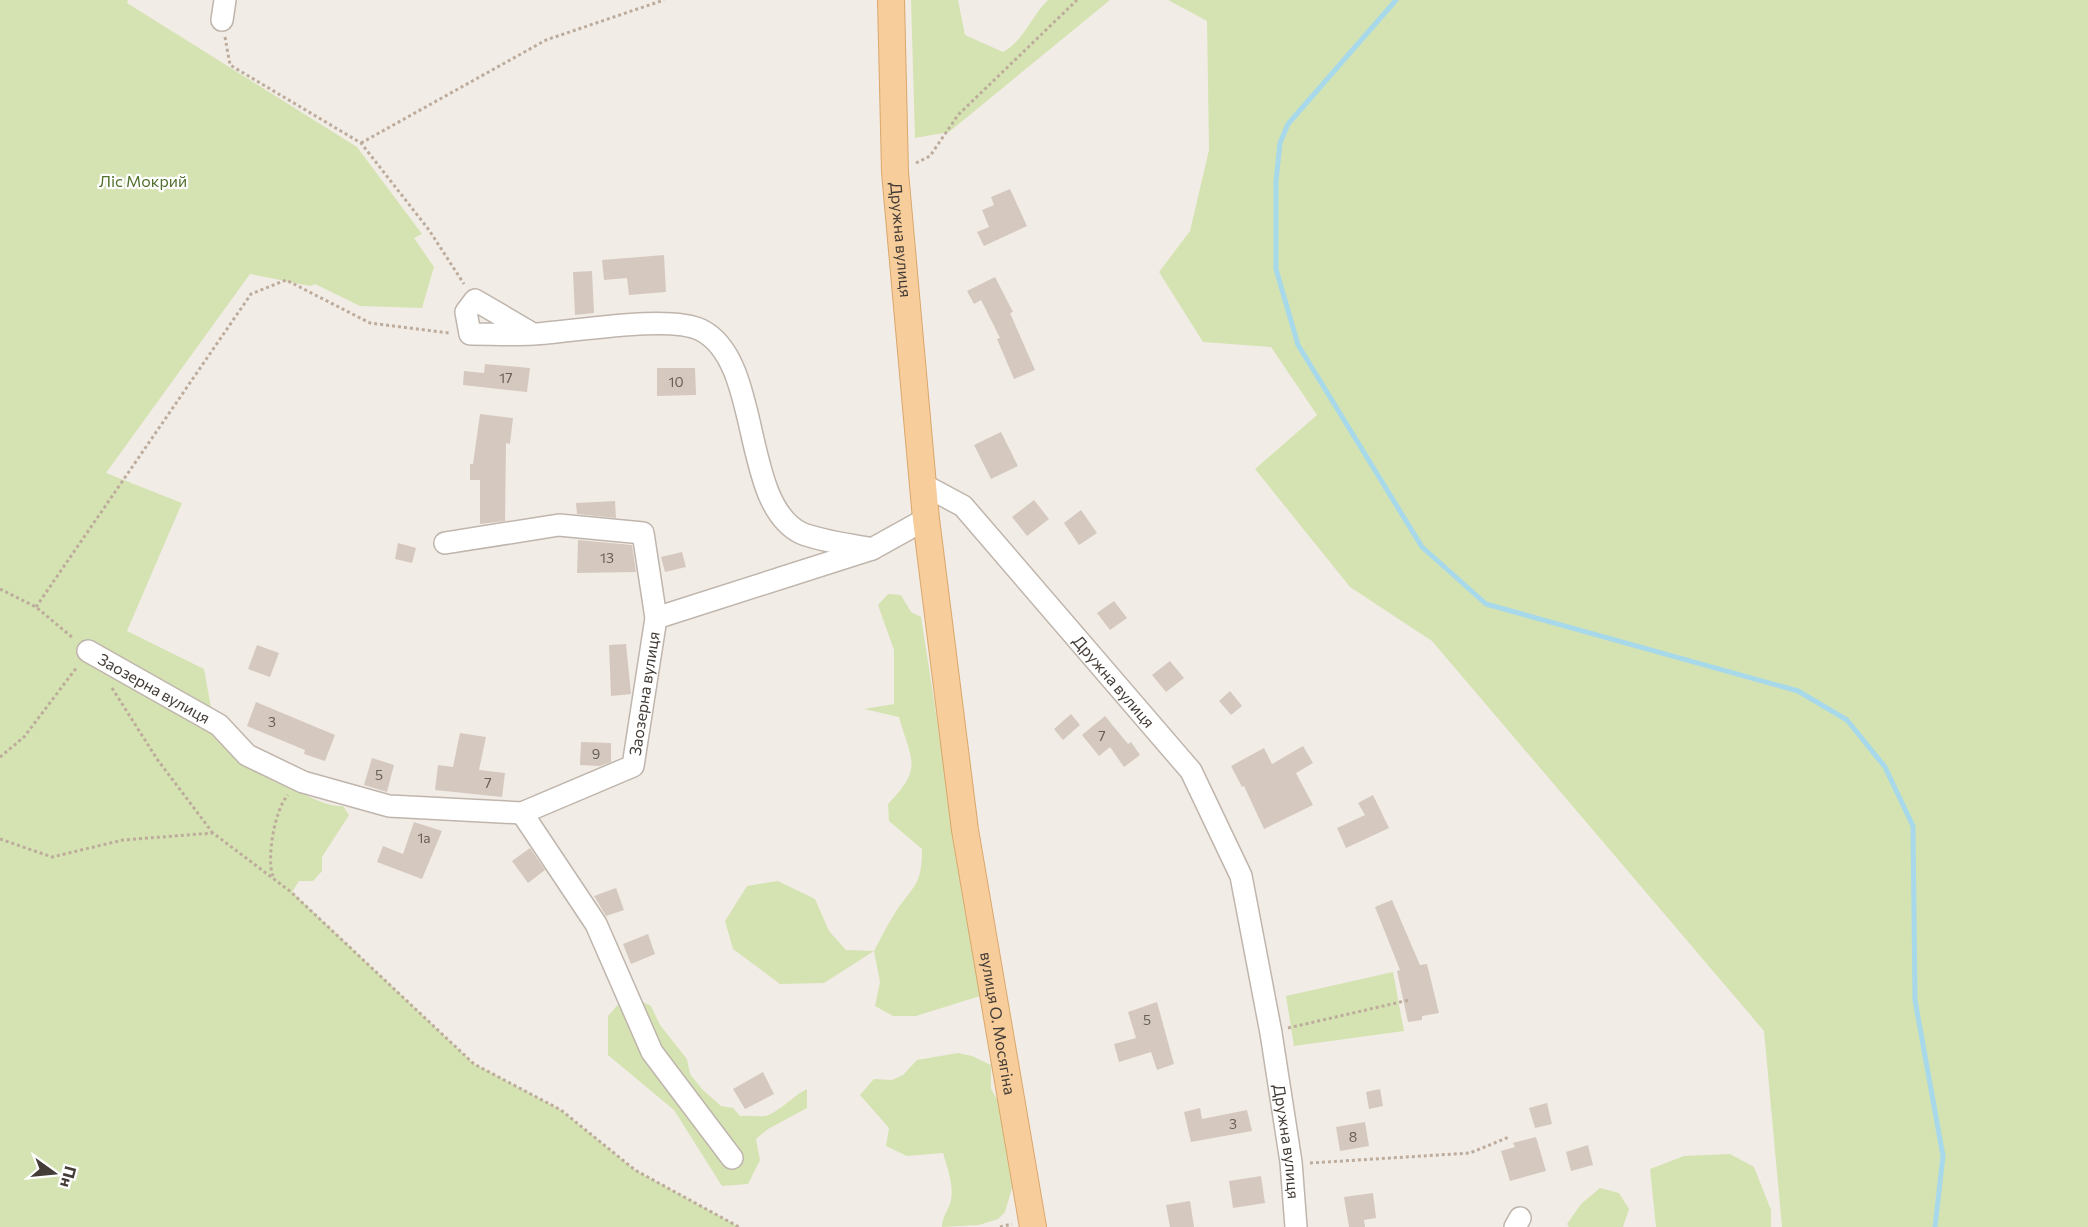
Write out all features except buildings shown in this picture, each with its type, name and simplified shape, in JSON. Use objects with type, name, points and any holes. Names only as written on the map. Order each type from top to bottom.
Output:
[{"type":"main road","name":"Дружна вулиця","points":[[891,0],[895,172],[922,484]]},
{"type":"main road","name":"вулиця О. Мосягіна","points":[[922,484],[965,830],[1032,1223]]},
{"type":"street","points":[[533,334],[475,300],[466,312],[470,334],[533,334],[660,323],[701,330],[721,347],[736,376],[771,499],[784,519],[801,533],[872,549]]},
{"type":"street","name":"Дружна вулиця","points":[[922,484],[963,506],[1191,771],[1241,876],[1271,1032],[1291,1162],[1296,1227]]},
{"type":"street","name":"Заозерна вулиця","points":[[88,651],[219,725],[247,755],[303,782],[389,806],[522,813],[633,766],[656,618],[872,549],[926,519]]},
{"type":"street","points":[[445,543],[559,525],[643,533],[656,618]]},
{"type":"street","points":[[522,813],[596,924],[652,1052],[732,1158]]},
{"type":"path","points":[[361,143],[546,40],[664,0]]},
{"type":"path","points":[[895,172],[930,156],[958,115],[1077,0]]},
{"type":"path","points":[[224,10],[230,65],[361,143],[429,230],[475,300]]},
{"type":"path","points":[[36,607],[251,294],[286,280],[370,323],[470,334]]},
{"type":"path","points":[[0,590],[36,607],[88,651],[24,737],[0,757]]},
{"type":"path","points":[[107,681],[157,759],[213,833],[274,878],[474,1064],[561,1110],[635,1170],[739,1227]]},
{"type":"path","points":[[274,878],[269,866],[270,847],[285,797],[303,782]]},
{"type":"path","points":[[0,839],[52,857],[123,840],[213,833]]},
{"type":"path","points":[[1271,1032],[1409,1000]]},
{"type":"path","points":[[1291,1162],[1470,1152],[1509,1137]]},
{"type":"green space","name":"Ліс Мокрий","points":[[0,0],[128,0],[127,3],[357,147],[422,234],[414,238],[434,267],[422,308],[360,306],[315,284],[310,286],[250,274],[106,473],[182,503],[127,631],[204,669],[217,740],[298,791],[331,805],[343,806],[349,815],[322,857],[322,871],[313,881],[299,881],[292,892],[474,1064],[561,1110],[635,1170],[739,1227],[0,1227]]},
{"type":"green space","points":[[911,0],[958,0],[965,35],[1003,52],[1016,42],[1048,0],[1110,0],[949,132],[915,138]]},
{"type":"green space","points":[[1168,0],[2088,0],[2088,1227],[1782,1227],[1764,1031],[1432,641],[1350,587],[1255,469],[1317,415],[1271,347],[1203,342],[1159,272],[1190,231],[1209,150],[1207,21]]},
{"type":"green space","points":[[888,594],[901,595],[911,612],[921,617],[980,996],[916,1016],[893,1016],[875,1006],[880,982],[874,951],[892,918],[915,885],[922,862],[922,849],[889,821],[888,804],[906,781],[912,764],[899,717],[864,709],[894,704],[894,650],[878,605]]},
{"type":"green space","points":[[778,881],[815,899],[829,931],[846,950],[874,951],[824,983],[780,984],[733,949],[725,921],[747,886]]},
{"type":"green space","points":[[1393,972],[1404,1031],[1294,1046],[1286,996]]},
{"type":"green space","points":[[627,994],[651,1006],[660,1025],[687,1059],[690,1074],[702,1089],[721,1106],[733,1108],[740,1116],[765,1116],[775,1112],[807,1089],[807,1108],[768,1129],[756,1139],[760,1160],[748,1184],[722,1186],[674,1110],[608,1055],[608,1016]]},
{"type":"green space","points":[[958,1053],[972,1056],[991,1065],[991,1089],[1003,1109],[1012,1188],[1005,1212],[998,1219],[979,1225],[942,1227],[952,1194],[950,1176],[943,1153],[907,1156],[886,1146],[889,1128],[860,1095],[874,1079],[892,1080],[903,1075],[917,1060]]},
{"type":"green space","points":[[1730,1154],[1754,1167],[1771,1210],[1771,1227],[1656,1227],[1650,1169],[1684,1156]]},
{"type":"green space","points":[[1600,1188],[1619,1193],[1629,1209],[1623,1227],[1569,1227],[1567,1224],[1581,1204]]},
{"type":"waterway","points":[[1396,0],[1288,124],[1280,143],[1276,181],[1276,269],[1298,345],[1422,547],[1486,604],[1798,691],[1847,720],[1885,767],[1913,826],[1915,1000],[1943,1156],[1935,1227]]}]
